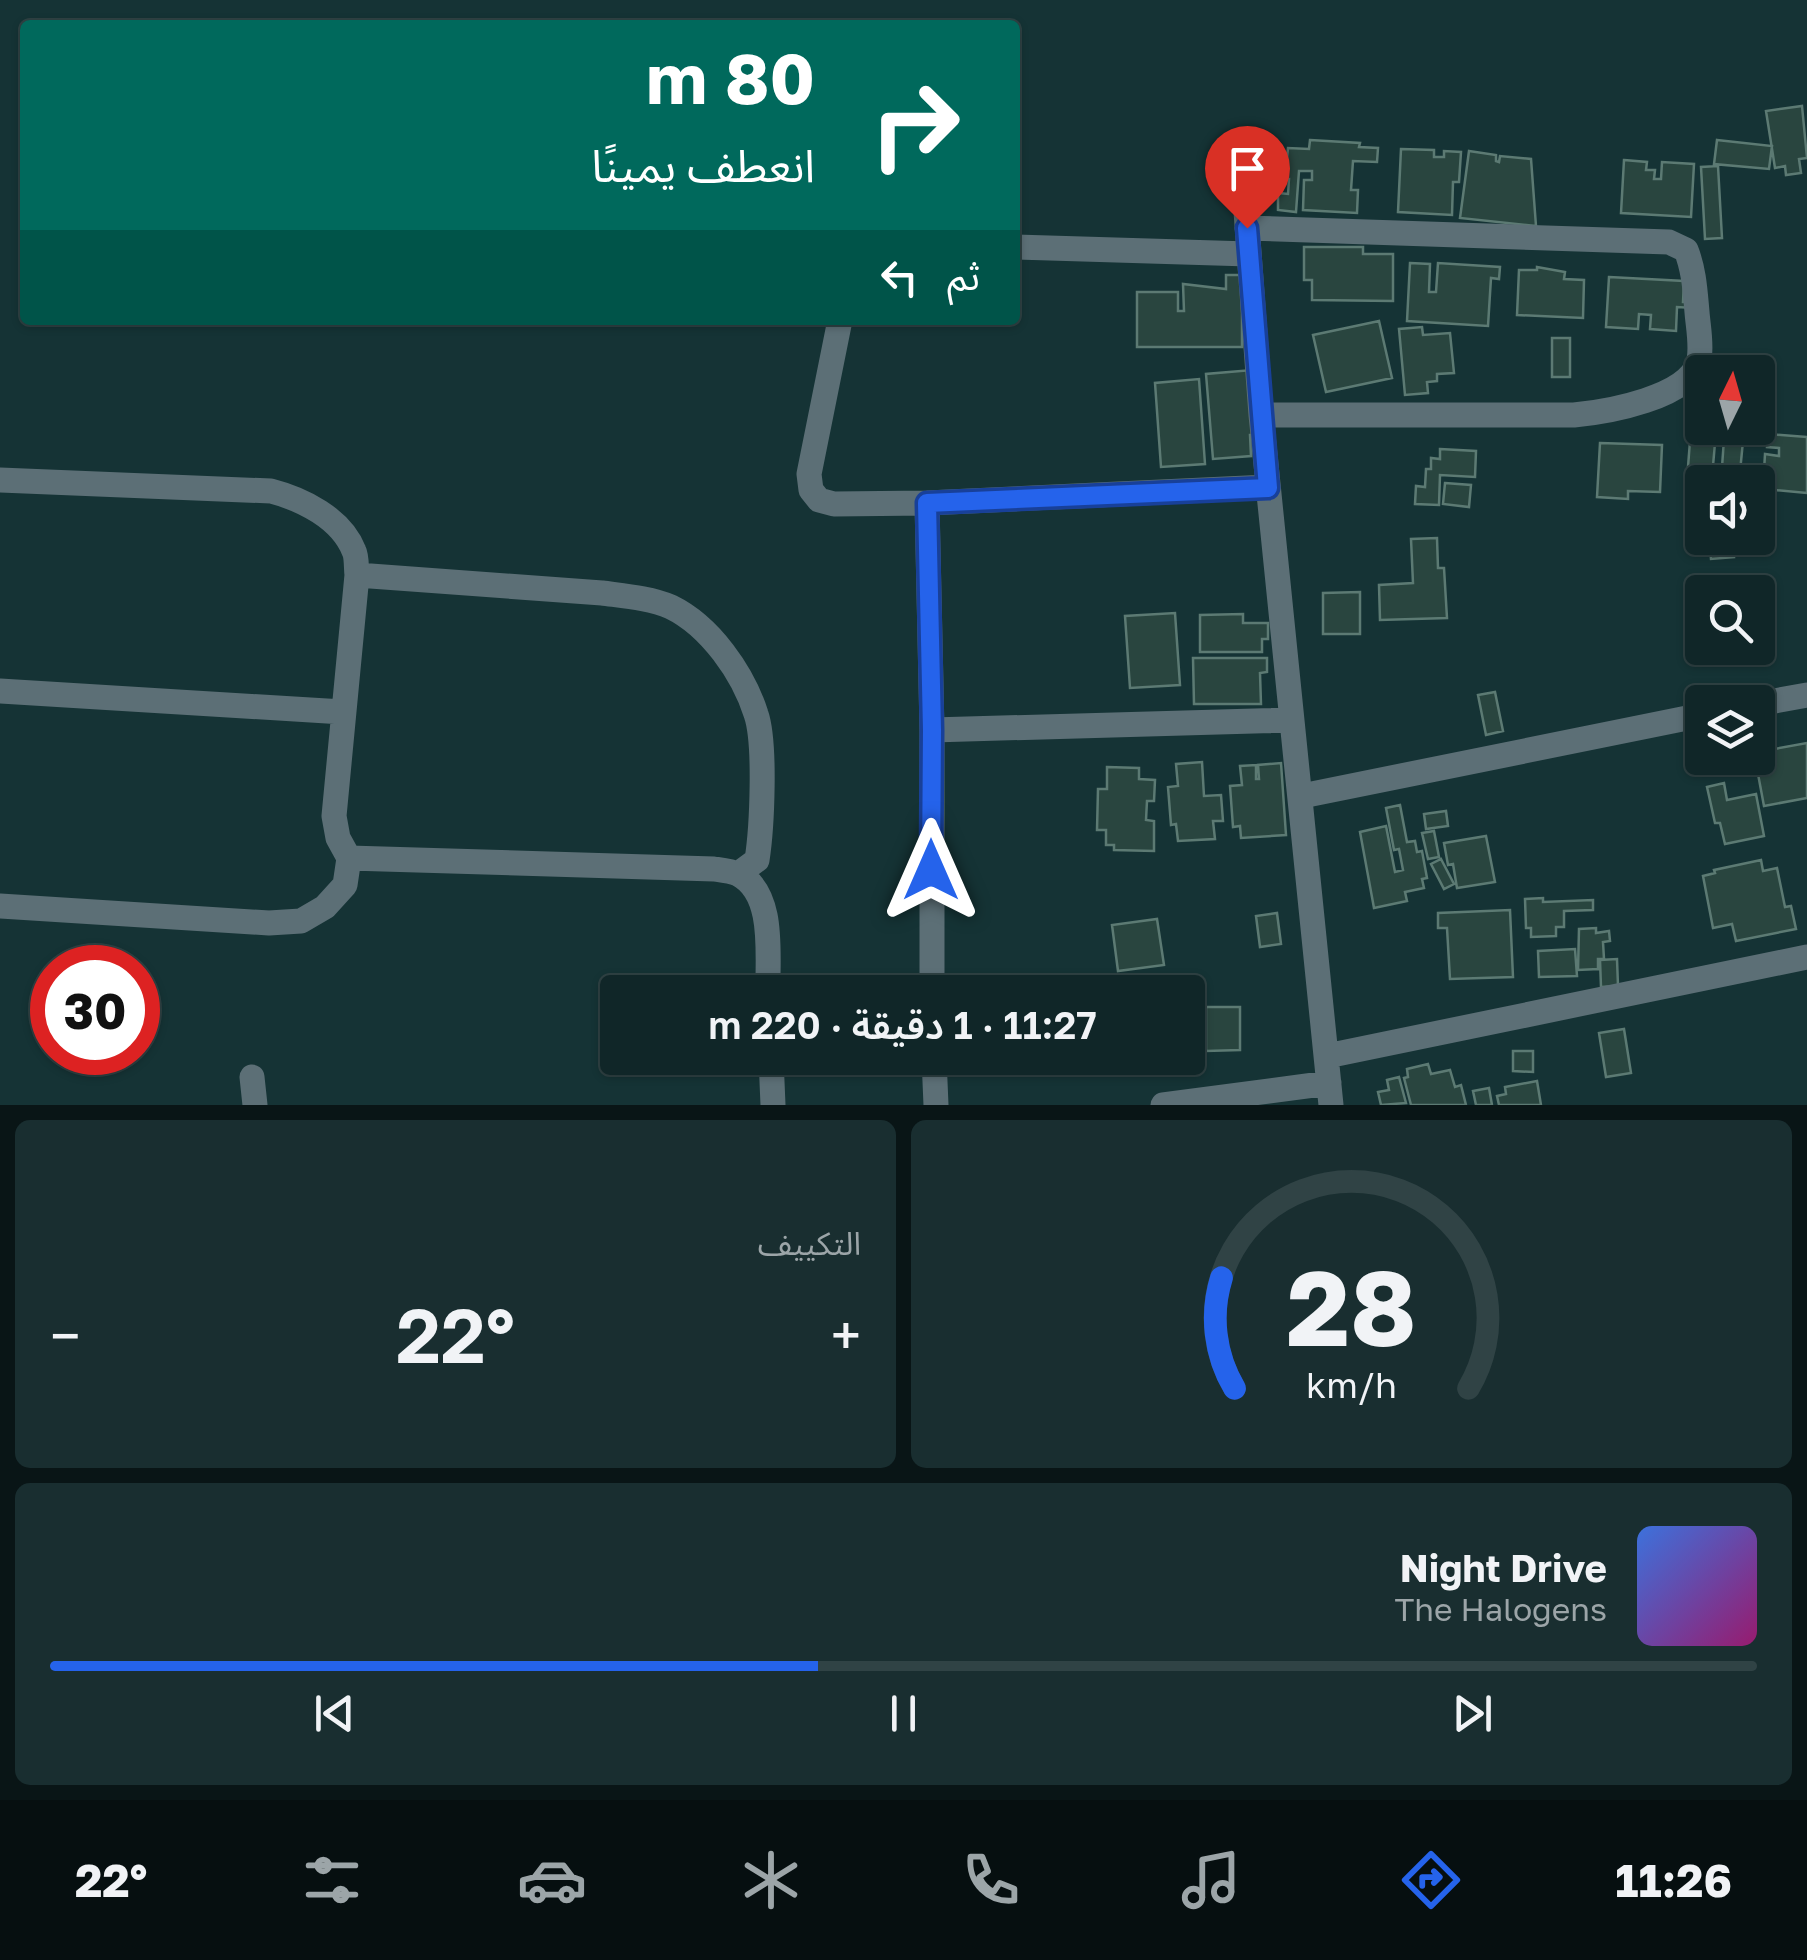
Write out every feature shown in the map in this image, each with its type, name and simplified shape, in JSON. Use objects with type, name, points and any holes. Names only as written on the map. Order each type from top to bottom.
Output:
[{"type":"street","points":[[1164,1105],[1330,1094],[1260,415],[1245,198]]},
{"type":"street","points":[[1020,248],[1248,241],[1669,242],[1686,250],[1693,266],[1698,362],[1686,379],[1648,400],[1612,412],[1574,415],[1260,415]]},
{"type":"street","points":[[839,325],[809,474],[819,500],[834,504],[927,503],[1268,488]]},
{"type":"street","points":[[0,480],[272,491],[300,498],[338,529],[354,551],[357,575],[334,816],[338,838],[350,858],[345,884],[325,907],[300,921],[268,923],[0,906]]},
{"type":"street","points":[[927,503],[932,975]]},
{"type":"street","points":[[357,575],[640,598],[670,608],[710,635],[736,673],[757,715],[762,759],[761,836],[756,860],[738,874]]},
{"type":"street","points":[[0,691],[343,712]]},
{"type":"street","points":[[1775,701],[1807,695]]},
{"type":"street","points":[[1302,796],[1685,718]]},
{"type":"street","points":[[932,730],[1291,720]]},
{"type":"street","points":[[350,858],[714,869],[738,874],[754,888],[764,910],[767,975]]},
{"type":"street","points":[[1326,1056],[1807,957]]},
{"type":"street","points":[[772,1075],[773,1105]]},
{"type":"street","points":[[935,1075],[936,1105]]},
{"type":"street","points":[[252,1076],[254,1105]]},
{"type":"building","points":[[1802,106],[1807,158],[1799,159],[1801,173],[1786,175],[1785,166],[1775,168],[1766,111]]},
{"type":"building","points":[[1310,140],[1378,148],[1377,162],[1353,161],[1351,190],[1358,190],[1357,213],[1303,210],[1304,180],[1312,180],[1312,171],[1299,171],[1296,212],[1278,210],[1278,193],[1288,194],[1288,148],[1309,149]]},
{"type":"building","points":[[1717,140],[1772,146],[1769,169],[1714,164]]},
{"type":"building","points":[[1401,149],[1434,150],[1434,157],[1444,157],[1444,151],[1461,152],[1459,182],[1453,182],[1452,215],[1398,212]]},
{"type":"building","points":[[1469,151],[1496,155],[1499,162],[1500,156],[1531,159],[1536,226],[1460,218]]},
{"type":"building","points":[[1624,160],[1647,162],[1646,170],[1655,170],[1654,179],[1661,179],[1662,162],[1694,164],[1691,217],[1621,213]]},
{"type":"building","points":[[1718,166],[1722,238],[1705,239],[1701,167]]},
{"type":"building","points":[[1304,247],[1363,247],[1363,254],[1393,254],[1393,301],[1312,300],[1312,280],[1304,280]]},
{"type":"building","points":[[1410,263],[1430,264],[1429,292],[1436,292],[1438,263],[1500,267],[1499,279],[1491,278],[1488,326],[1407,321]]},
{"type":"building","points":[[1537,267],[1565,272],[1564,279],[1584,280],[1583,318],[1517,315],[1519,270]]},
{"type":"building","points":[[1226,275],[1242,275],[1242,347],[1137,347],[1137,292],[1178,292],[1178,311],[1184,311],[1183,284],[1226,289]]},
{"type":"building","points":[[1609,277],[1684,281],[1683,302],[1695,302],[1694,308],[1677,307],[1676,331],[1650,329],[1651,315],[1639,314],[1638,329],[1606,327]]},
{"type":"building","points":[[1379,321],[1392,378],[1326,392],[1313,335]]},
{"type":"building","points":[[1422,327],[1423,335],[1450,333],[1454,373],[1437,374],[1437,381],[1427,382],[1428,393],[1405,395],[1399,329]]},
{"type":"building","points":[[1552,338],[1570,338],[1570,377],[1552,377]]},
{"type":"building","points":[[1252,370],[1258,435],[1250,435],[1251,456],[1213,459],[1206,374]]},
{"type":"building","points":[[1199,379],[1205,464],[1161,467],[1155,383]]},
{"type":"building","points":[[1775,435],[1807,437],[1807,493],[1775,490],[1775,465],[1764,465],[1765,454],[1779,456],[1779,448],[1767,447],[1775,445]]},
{"type":"building","points":[[1600,443],[1662,445],[1660,492],[1628,491],[1628,499],[1597,497]]},
{"type":"building","points":[[1690,445],[1715,445],[1713,465],[1688,465]]},
{"type":"building","points":[[1724,445],[1743,445],[1741,465],[1722,465]]},
{"type":"building","points":[[1440,449],[1476,451],[1475,477],[1440,475],[1439,505],[1415,504],[1416,486],[1425,487],[1426,469],[1431,469],[1431,458],[1440,459]]},
{"type":"building","points":[[1445,483],[1471,485],[1469,507],[1443,504]]},
{"type":"building","points":[[1437,538],[1438,568],[1444,568],[1447,618],[1380,620],[1379,585],[1413,583],[1411,539]]},
{"type":"building","points":[[1711,555],[1734,555],[1734,557],[1711,559]]},
{"type":"building","points":[[1360,592],[1360,634],[1323,634],[1323,593]]},
{"type":"building","points":[[1175,613],[1180,685],[1130,688],[1125,616]]},
{"type":"building","points":[[1243,614],[1243,623],[1268,623],[1268,639],[1262,639],[1262,652],[1200,652],[1200,615]]},
{"type":"building","points":[[1193,658],[1267,658],[1267,672],[1260,673],[1261,704],[1194,704]]},
{"type":"building","points":[[1495,692],[1503,731],[1486,735],[1478,695]]},
{"type":"building","points":[[1807,743],[1807,798],[1764,806],[1758,775],[1775,775],[1775,749]]},
{"type":"building","points":[[1202,762],[1204,796],[1221,795],[1223,821],[1213,821],[1215,839],[1178,841],[1176,824],[1171,825],[1168,787],[1178,786],[1176,764]]},
{"type":"building","points":[[1281,763],[1286,835],[1241,838],[1240,826],[1233,827],[1230,786],[1242,785],[1240,766],[1256,765],[1259,779],[1258,765]]},
{"type":"building","points":[[1107,767],[1139,768],[1139,779],[1155,780],[1154,801],[1147,801],[1146,820],[1154,821],[1154,851],[1114,850],[1114,845],[1106,845],[1106,830],[1097,830],[1098,789],[1107,789]]},
{"type":"building","points":[[1724,783],[1727,800],[1756,794],[1764,836],[1725,844],[1720,823],[1715,823],[1707,787]]},
{"type":"building","points":[[1400,805],[1407,842],[1415,841],[1417,852],[1422,851],[1427,878],[1422,879],[1424,888],[1405,892],[1407,901],[1374,908],[1360,832],[1386,826],[1395,872],[1403,870],[1399,849],[1394,850],[1386,808]]},
{"type":"building","points":[[1446,811],[1448,826],[1426,829],[1424,814]]},
{"type":"building","points":[[1434,831],[1439,857],[1428,859],[1422,833]]},
{"type":"building","points":[[1486,836],[1495,882],[1457,888],[1444,843]]},
{"type":"building","points":[[1441,859],[1454,884],[1444,889],[1431,864]]},
{"type":"building","points":[[1761,860],[1763,871],[1777,868],[1785,907],[1791,906],[1796,929],[1736,941],[1732,924],[1713,928],[1703,876]]},
{"type":"building","points":[[1543,898],[1543,902],[1593,900],[1593,910],[1564,911],[1564,927],[1556,927],[1556,936],[1531,937],[1531,928],[1526,928],[1525,899]]},
{"type":"building","points":[[1510,910],[1513,977],[1450,979],[1447,928],[1438,928],[1438,913]]},
{"type":"building","points":[[1277,913],[1281,944],[1260,947],[1256,916]]},
{"type":"building","points":[[1157,919],[1164,965],[1118,971],[1112,925]]},
{"type":"building","points":[[1596,928],[1596,933],[1609,931],[1610,941],[1603,942],[1604,959],[1598,959],[1598,969],[1578,970],[1579,929]]},
{"type":"building","points":[[1575,949],[1577,976],[1539,977],[1538,951]]},
{"type":"building","points":[[1617,959],[1618,986],[1601,987],[1600,960]]},
{"type":"building","points":[[1206,1007],[1240,1007],[1240,1050],[1206,1051]]},
{"type":"building","points":[[1624,1029],[1631,1073],[1606,1077],[1599,1033]]},
{"type":"building","points":[[1513,1051],[1533,1051],[1533,1072],[1513,1071]]},
{"type":"building","points":[[1428,1064],[1431,1074],[1450,1070],[1455,1087],[1461,1085],[1466,1105],[1411,1105],[1404,1078],[1408,1077],[1407,1069]]},
{"type":"building","points":[[1399,1077],[1406,1103],[1381,1105],[1378,1092],[1389,1090],[1387,1080]]},
{"type":"building","points":[[1537,1081],[1541,1105],[1499,1105],[1497,1096],[1506,1094],[1505,1087]]},
{"type":"building","points":[[1489,1088],[1492,1105],[1476,1105],[1473,1091]]},
{"type":"route","points":[[931,870],[927,503],[1268,488],[1247,228]]}]
